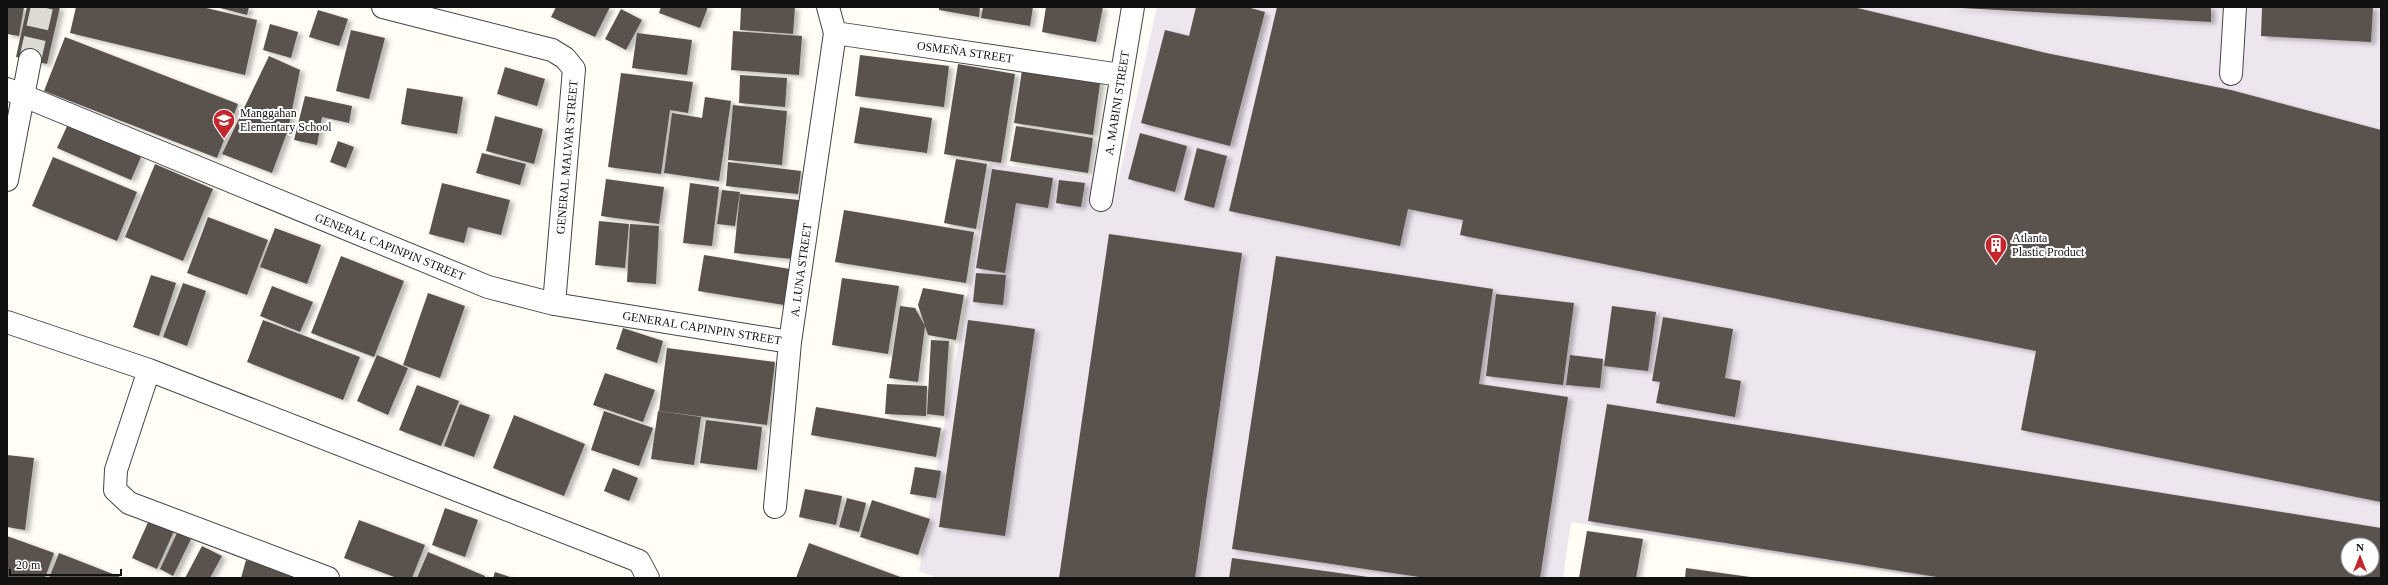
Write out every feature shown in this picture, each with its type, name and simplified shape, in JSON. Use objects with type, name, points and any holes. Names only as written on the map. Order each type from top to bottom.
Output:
[{"type":"street","name":"GENERAL MALVAR STREET","points":[[383,7],[552,50],[565,58],[574,69],[554,304]]},
{"type":"street","points":[[828,7],[835,33]]},
{"type":"street","name":"A. MABINI STREET","points":[[1102,200],[1133,7]]},
{"type":"street","points":[[2231,74],[2235,7]]},
{"type":"street","name":"OSMEÑA STREET","points":[[835,33],[1121,75]]},
{"type":"street","name":"A. LUNA STREET","points":[[775,507],[790,342],[835,33]]},
{"type":"street","points":[[7,180],[14,92],[30,60]]},
{"type":"street","name":"GENERAL CAPINPIN STREET","points":[[14,92],[488,287],[554,304],[790,342]]},
{"type":"street","points":[[7,322],[149,370],[639,562],[648,578]]},
{"type":"street","points":[[149,370],[116,470],[115,490],[129,503],[328,578]]},
{"type":"shaded area","points":[[1157,7],[2381,7],[2381,578],[1931,578],[1571,522],[1563,578],[937,578],[919,571],[990,163],[1118,181]]},
{"type":"building","points":[[7,7],[24,7],[19,36],[7,34]]},
{"type":"building","points":[[27,7],[60,7],[47,64],[16,57]]},
{"type":"building","points":[[76,7],[202,7],[257,20],[245,75],[70,33]]},
{"type":"building","points":[[216,7],[249,7],[247,15]]},
{"type":"building","points":[[556,7],[610,7],[595,37],[551,17]]},
{"type":"building","points":[[661,7],[708,7],[700,28],[659,13]]},
{"type":"building","points":[[741,7],[795,7],[793,34],[740,30]]},
{"type":"building","points":[[939,7],[980,7],[979,17],[939,10]]},
{"type":"building","points":[[983,7],[1033,7],[1030,26],[981,18]]},
{"type":"building","points":[[1046,7],[1103,7],[1096,42],[1042,32]]},
{"type":"building","points":[[1196,7],[1247,7],[1265,12],[1230,146],[1141,123],[1165,30],[1189,36]]},
{"type":"building","name":"Atlanta Plastic Product","points":[[1277,7],[1853,7],[2046,53],[2231,90],[2381,130],[2381,502],[2021,430],[2036,351],[1460,235],[1463,220],[1408,209],[1400,246],[1229,211]]},
{"type":"building","points":[[1944,7],[2211,7],[2211,22]]},
{"type":"building","points":[[2262,7],[2373,7],[2371,42],[2261,36]]},
{"type":"building","points":[[621,9],[642,20],[626,50],[605,39]]},
{"type":"building","points":[[318,10],[348,19],[339,46],[309,37]]},
{"type":"building","points":[[270,24],[298,32],[291,58],[263,50]]},
{"type":"building","points":[[351,30],[385,38],[369,99],[336,91]]},
{"type":"building","points":[[733,31],[802,36],[799,75],[731,70]]},
{"type":"building","points":[[637,33],[692,40],[687,75],[632,68]]},
{"type":"building","points":[[65,37],[238,104],[217,158],[44,91]]},
{"type":"building","points":[[860,55],[949,66],[944,107],[855,96]]},
{"type":"building","points":[[269,56],[300,70],[288,130],[272,173],[222,154]]},
{"type":"building","points":[[958,64],[1015,74],[1001,163],[944,154]]},
{"type":"building","points":[[1023,64],[1101,76],[1093,135],[1014,123]]},
{"type":"building","points":[[505,67],[545,79],[537,106],[497,94]]},
{"type":"building","points":[[621,73],[693,82],[688,113],[670,110],[661,174],[608,167]]},
{"type":"building","points":[[740,75],[787,78],[785,107],[739,103]]},
{"type":"building","points":[[407,88],[463,97],[457,134],[401,124]]},
{"type":"building","points":[[305,96],[352,106],[349,123],[322,117],[317,145],[294,140]]},
{"type":"building","points":[[705,97],[731,101],[719,181],[664,173],[672,113],[702,118]]},
{"type":"building","points":[[733,105],[787,111],[782,165],[728,160]]},
{"type":"building","points":[[860,107],[932,118],[927,153],[854,143]]},
{"type":"building","points":[[495,116],[543,129],[534,164],[486,151]]},
{"type":"building","points":[[68,124],[141,157],[131,180],[57,148]]},
{"type":"building","points":[[1016,126],[1093,138],[1088,173],[1010,161]]},
{"type":"building","points":[[1140,133],[1187,146],[1175,192],[1128,179]]},
{"type":"building","points":[[338,141],[354,147],[346,168],[330,162]]},
{"type":"building","points":[[1197,148],[1227,156],[1214,208],[1184,200]]},
{"type":"building","points":[[482,153],[526,164],[520,185],[476,173]]},
{"type":"building","points":[[53,157],[137,192],[117,241],[32,206]]},
{"type":"building","points":[[956,159],[987,164],[976,229],[944,223]]},
{"type":"building","points":[[728,162],[801,171],[798,194],[726,186]]},
{"type":"building","points":[[155,164],[213,189],[183,261],[125,237]]},
{"type":"building","points":[[992,169],[1053,178],[1048,208],[1016,203],[1005,273],[976,268]]},
{"type":"building","points":[[606,179],[664,187],[659,224],[601,216]]},
{"type":"building","points":[[1059,180],[1085,183],[1081,207],[1056,203]]},
{"type":"building","points":[[442,183],[510,200],[501,235],[468,227],[464,243],[429,234]]},
{"type":"building","points":[[690,183],[719,187],[712,246],[683,243]]},
{"type":"building","points":[[722,190],[740,192],[735,226],[717,224]]},
{"type":"building","points":[[740,194],[799,200],[792,259],[734,253]]},
{"type":"building","points":[[844,210],[974,232],[966,283],[835,262]]},
{"type":"building","points":[[208,217],[268,240],[247,295],[187,273]]},
{"type":"building","points":[[599,221],[629,224],[625,268],[595,265]]},
{"type":"building","points":[[630,224],[659,226],[656,284],[627,282]]},
{"type":"building","points":[[275,228],[321,245],[307,284],[260,267]]},
{"type":"building","points":[[1109,234],[1242,253],[1195,578],[1059,578]]},
{"type":"building","points":[[704,255],[790,269],[784,305],[698,291]]},
{"type":"building","points":[[341,256],[404,281],[374,357],[311,333]]},
{"type":"building","points":[[1276,256],[1493,289],[1479,384],[1568,397],[1540,578],[1426,578],[1232,549]]},
{"type":"building","points":[[976,273],[1006,275],[1003,305],[973,302]]},
{"type":"building","points":[[151,275],[176,283],[159,336],[133,327]]},
{"type":"building","points":[[842,278],[899,286],[888,354],[832,345]]},
{"type":"building","points":[[183,283],[206,291],[187,346],[163,337]]},
{"type":"building","points":[[272,286],[313,302],[300,332],[260,316]]},
{"type":"building","points":[[923,288],[964,295],[956,340],[928,335],[918,305]]},
{"type":"building","points":[[428,293],[465,306],[440,378],[403,365]]},
{"type":"building","points":[[1496,294],[1574,303],[1563,385],[1486,376]]},
{"type":"building","points":[[900,306],[915,308],[925,326],[918,382],[889,378]]},
{"type":"building","points":[[1612,306],[1656,312],[1648,371],[1604,366]]},
{"type":"building","points":[[1663,317],[1733,329],[1725,378],[1741,381],[1735,417],[1656,403],[1660,382],[1652,381]]},
{"type":"building","points":[[263,320],[360,357],[343,400],[247,362]]},
{"type":"building","points":[[968,320],[1035,329],[1005,536],[939,527]]},
{"type":"building","points":[[623,328],[663,341],[657,363],[616,349]]},
{"type":"building","points":[[931,340],[949,341],[944,416],[927,414]]},
{"type":"building","points":[[667,348],[775,362],[767,425],[659,411]]},
{"type":"building","points":[[377,355],[408,368],[388,415],[357,401]]},
{"type":"building","points":[[1570,355],[1603,359],[1600,388],[1566,385]]},
{"type":"building","points":[[605,373],[655,390],[643,422],[593,405]]},
{"type":"building","points":[[887,384],[927,386],[926,416],[885,414]]},
{"type":"building","points":[[417,385],[459,401],[441,446],[399,430]]},
{"type":"building","points":[[460,404],[490,415],[474,457],[444,446]]},
{"type":"building","points":[[1607,404],[2381,528],[2381,578],[1943,578],[1588,521]]},
{"type":"building","points":[[816,407],[941,428],[936,457],[811,435]]},
{"type":"building","points":[[604,411],[653,428],[639,466],[591,450]]},
{"type":"building","points":[[658,411],[701,417],[694,465],[651,459]]},
{"type":"building","points":[[514,415],[585,444],[564,496],[493,468]]},
{"type":"building","points":[[706,420],[762,427],[757,470],[700,463]]},
{"type":"building","points":[[7,455],[34,458],[25,530],[7,527]]},
{"type":"building","points":[[915,467],[941,471],[936,498],[910,494]]},
{"type":"building","points":[[613,468],[638,478],[629,501],[604,491]]},
{"type":"building","points":[[805,489],[842,496],[836,525],[799,517]]},
{"type":"building","points":[[847,498],[866,503],[859,532],[839,527]]},
{"type":"building","points":[[872,500],[930,519],[918,555],[860,537]]},
{"type":"building","points":[[445,508],[478,520],[465,557],[432,545]]},
{"type":"building","points":[[149,520],[174,531],[157,569],[132,558]]},
{"type":"building","points":[[359,520],[425,545],[412,578],[397,578],[344,558]]},
{"type":"building","points":[[1587,531],[1643,539],[1636,578],[1579,578]]},
{"type":"building","points":[[177,533],[191,539],[173,576],[160,569]]},
{"type":"building","points":[[7,536],[54,553],[45,578],[7,578]]},
{"type":"building","points":[[809,543],[903,578],[796,578]]},
{"type":"building","points":[[202,546],[222,556],[210,578],[185,578]]},
{"type":"building","points":[[428,552],[485,576],[484,578],[417,578]]},
{"type":"building","points":[[59,553],[123,578],[49,578]]},
{"type":"building","points":[[1232,558],[1368,577],[1368,578],[1229,578]]},
{"type":"building","points":[[246,560],[303,575],[303,578],[241,578]]},
{"type":"building","points":[[1686,568],[1750,577],[1750,578],[1685,578]]},
{"type":"building","points":[[495,572],[513,578],[493,578]]},
{"type":"tunnel","points":[[30,60],[42,7]]},
{"type":"place","name":"Manggahan Elementary School","points":[[224,140]]},
{"type":"place","name":"Atlanta Plastic Product","points":[[1996,264]]}]
